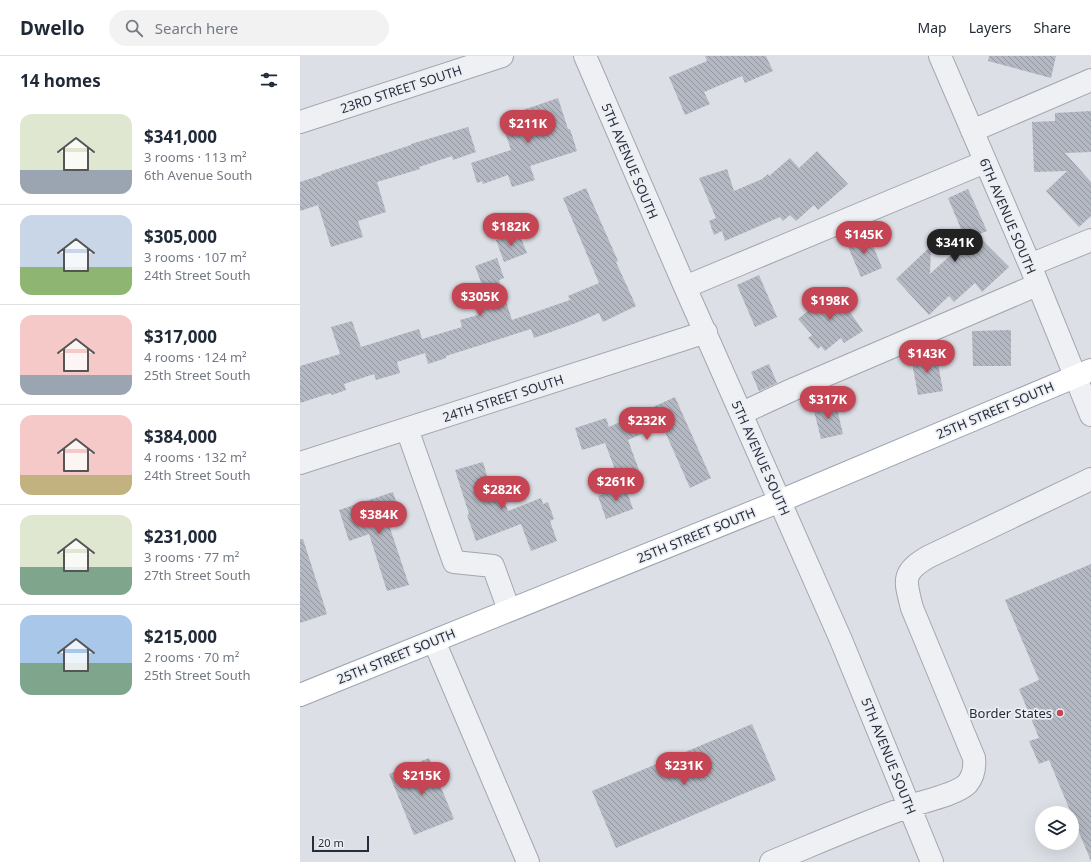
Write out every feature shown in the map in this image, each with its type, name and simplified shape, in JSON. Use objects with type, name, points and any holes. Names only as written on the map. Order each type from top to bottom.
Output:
[{"type":"main road","name":"25TH STREET SOUTH","points":[[300,695],[780,501],[1084,373]]},
{"type":"street","name":"23RD STREET SOUTH","points":[[300,122],[502,56]]},
{"type":"street","name":"5TH AVENUE SOUTH","points":[[585,56],[841,640],[932,862]]},
{"type":"street","name":"6TH AVENUE SOUTH","points":[[940,56],[1034,275],[1084,373],[1091,415]]},
{"type":"street","points":[[972,131],[1091,80]]},
{"type":"street","points":[[685,287],[985,162]]},
{"type":"street","points":[[742,413],[1034,275],[1091,240]]},
{"type":"street","name":"24TH STREET SOUTH","points":[[300,463],[706,332]]},
{"type":"street","points":[[407,429],[454,562],[493,566],[509,610]]},
{"type":"street","points":[[771,862],[910,806],[956,791],[966,784],[973,774],[975,766],[974,758],[912,608],[906,585],[908,573],[914,564],[1091,479]]},
{"type":"street","points":[[434,641],[528,862]]},
{"type":"building","points":[[705,56],[766,56],[773,71],[745,83],[742,76],[704,92],[710,104],[685,115],[669,77],[707,61]]},
{"type":"building","points":[[989,56],[1056,56],[1051,78],[988,61]]},
{"type":"building","points":[[558,98],[577,151],[530,166],[535,180],[512,187],[508,175],[483,184],[482,181],[477,183],[471,163],[511,150],[500,118]]},
{"type":"building","points":[[1091,111],[1091,152],[1065,153],[1091,182],[1091,216],[1079,227],[1046,191],[1067,171],[1034,172],[1032,122],[1055,121],[1055,113]]},
{"type":"building","points":[[468,127],[476,152],[453,160],[452,156],[419,167],[420,169],[377,182],[386,212],[358,221],[363,237],[331,247],[318,205],[300,211],[300,182],[411,144]]},
{"type":"building","points":[[817,151],[848,184],[818,210],[814,205],[796,221],[790,215],[783,221],[780,217],[725,241],[722,231],[714,235],[709,221],[716,218],[699,178],[727,169],[734,191],[762,179],[768,174],[769,176],[790,158],[799,168]]},
{"type":"building","points":[[586,188],[618,261],[616,262],[636,306],[603,322],[599,313],[534,338],[531,329],[446,356],[446,358],[428,364],[425,353],[397,362],[400,373],[376,380],[374,374],[344,384],[346,390],[300,403],[300,366],[340,354],[331,327],[352,321],[361,347],[419,329],[422,339],[462,327],[460,320],[478,315],[476,308],[489,304],[475,266],[497,258],[504,278],[499,280],[512,320],[570,300],[568,296],[599,283],[563,198]]},
{"type":"building","points":[[968,189],[987,231],[977,235],[1009,267],[982,292],[975,283],[954,302],[949,296],[929,315],[896,279],[931,246],[930,274],[966,241],[948,198]]},
{"type":"building","points":[[518,231],[527,253],[504,262],[496,240]]},
{"type":"building","points":[[868,233],[882,268],[861,277],[846,242]]},
{"type":"building","points":[[759,275],[777,317],[755,327],[737,285]]},
{"type":"building","points":[[833,287],[863,331],[844,343],[841,338],[825,351],[821,346],[818,349],[808,338],[812,335],[798,319],[818,303],[815,299]]},
{"type":"building","points":[[1011,330],[1011,366],[973,366],[972,331]]},
{"type":"building","points":[[936,352],[943,391],[918,395],[911,357]]},
{"type":"building","points":[[769,364],[777,383],[759,391],[751,372]]},
{"type":"building","points":[[675,397],[711,478],[690,488],[662,425],[628,440],[640,473],[619,480],[605,443],[582,450],[575,428],[606,418],[609,427]]},
{"type":"building","points":[[835,401],[843,434],[821,439],[813,407]]},
{"type":"building","points":[[483,462],[491,489],[499,486],[508,511],[541,498],[543,504],[548,502],[554,519],[550,521],[557,541],[531,551],[521,524],[476,541],[467,515],[469,514],[455,470]]},
{"type":"building","points":[[625,486],[633,509],[606,519],[598,496]]},
{"type":"building","points":[[393,492],[403,524],[390,528],[409,585],[387,591],[369,534],[349,541],[339,510]]},
{"type":"building","points":[[300,539],[303,539],[327,614],[300,623]]},
{"type":"building","name":"Border States","points":[[1091,564],[1091,861],[1079,833],[1079,806],[1068,806],[1049,760],[1039,764],[1029,741],[1039,738],[1019,689],[1039,680],[1005,600]]},
{"type":"building","points":[[752,724],[776,780],[616,848],[592,791]]},
{"type":"building","points":[[429,758],[454,819],[414,835],[389,774]]},
{"type":"place","name":"Border States","points":[[1060,713]]}]
